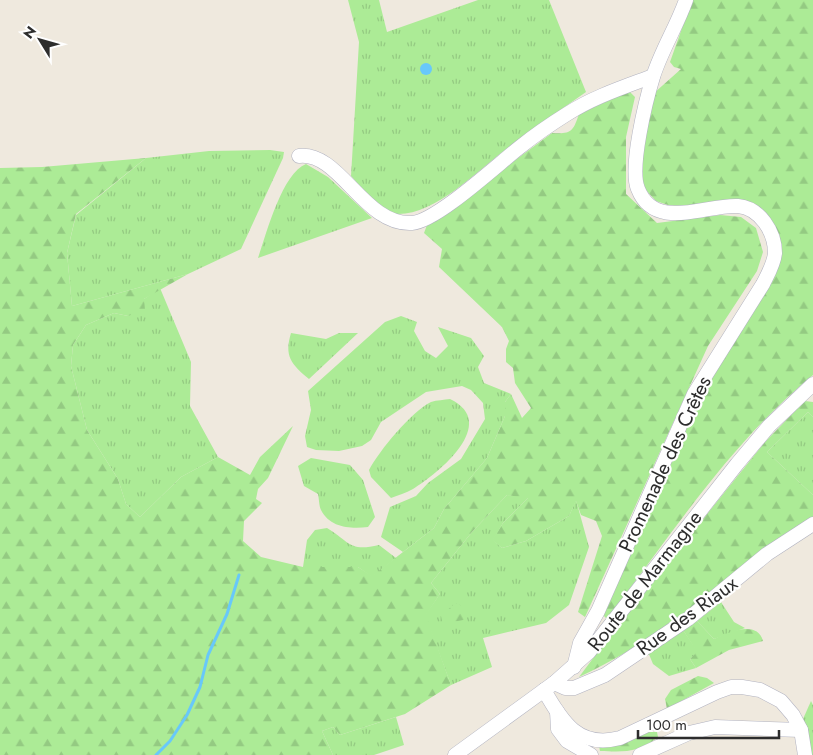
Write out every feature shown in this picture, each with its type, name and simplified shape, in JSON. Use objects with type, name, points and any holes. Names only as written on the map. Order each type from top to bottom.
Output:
[{"type":"street","name":"Promenade des Crêtes","points":[[574,667],[580,643],[598,611],[694,394],[763,284],[772,265],[775,252],[772,234],[765,221],[740,206],[719,207],[683,213],[664,212],[655,210],[638,190],[635,176],[636,154],[653,76],[678,23],[686,0]]},
{"type":"street","points":[[299,156],[308,155],[334,170],[385,218],[415,223],[438,212],[522,145],[568,113],[615,90],[653,76]]},
{"type":"street","name":"Route de Marmagne","points":[[455,755],[574,667],[769,426],[813,384]]},
{"type":"street","name":"Rue des Riaux","points":[[549,686],[574,688],[605,674],[688,618],[767,554],[813,524]]},
{"type":"street","points":[[549,686],[557,710],[566,724],[582,737],[607,741],[620,738],[731,687],[760,690],[781,701],[793,715],[801,730],[805,755]]},
{"type":"street","points":[[557,710],[558,729],[567,741],[591,755]]},
{"type":"street","points":[[640,755],[689,733],[715,727],[801,730]]},
{"type":"green space","points":[[348,0],[379,0],[387,32],[478,0],[549,0],[586,92],[440,200],[426,208],[411,212],[390,213],[371,200],[351,176],[359,42]]},
{"type":"green space","points":[[692,0],[813,0],[813,375],[783,401],[729,459],[607,619],[601,613],[699,398],[781,259],[762,211],[668,205],[656,201],[641,185],[640,158],[653,94],[681,69],[674,67],[670,62]]},
{"type":"green space","points":[[629,91],[635,97],[626,137],[626,194],[657,223],[720,215],[741,217],[756,228],[763,252],[757,271],[708,346],[585,617],[578,612],[602,536],[596,521],[581,515],[576,501],[569,516],[526,541],[502,548],[492,540],[503,523],[528,498],[507,495],[472,532],[431,583],[440,594],[426,615],[451,685],[405,714],[340,735],[333,727],[322,731],[333,755],[0,755],[0,168],[42,167],[146,158],[76,214],[67,253],[72,306],[188,274],[144,299],[145,310],[128,316],[114,313],[86,325],[73,345],[71,366],[87,430],[118,479],[126,504],[140,517],[181,477],[218,457],[250,475],[260,457],[293,426],[268,478],[258,489],[256,499],[262,503],[244,521],[243,541],[261,557],[303,567],[358,567],[372,576],[434,528],[444,509],[487,458],[505,416],[505,402],[511,394],[522,418],[531,408],[515,383],[513,368],[506,362],[506,349],[509,341],[502,327],[439,267],[442,249],[424,233],[427,225],[552,133],[570,131],[575,125],[579,114]]},
{"type":"green space","points":[[270,150],[284,152],[283,158],[241,249],[188,274],[72,306],[67,253],[76,215],[146,158],[209,151]]},
{"type":"green space","points":[[306,164],[328,177],[372,218],[258,258],[282,192],[297,170]]},
{"type":"green space","points":[[160,288],[191,362],[190,406],[218,457],[181,477],[140,517],[126,504],[118,479],[87,430],[71,366],[73,345],[86,325],[114,313],[128,316],[144,299]]},
{"type":"green space","points":[[401,316],[417,322],[414,331],[425,351],[436,358],[448,346],[438,327],[471,338],[484,356],[478,367],[484,383],[511,394],[505,402],[505,416],[487,458],[444,509],[434,528],[403,552],[381,537],[390,507],[416,496],[428,483],[461,459],[485,419],[483,403],[471,390],[462,386],[426,392],[381,422],[371,440],[362,446],[339,451],[316,450],[307,447],[305,436],[311,410],[308,391],[385,322]]},
{"type":"green space","points":[[291,333],[326,339],[339,333],[358,333],[309,379],[294,364],[289,354],[288,348]]},
{"type":"green space","points":[[450,399],[464,409],[469,421],[467,434],[460,447],[437,472],[424,482],[391,498],[371,477],[369,470],[397,432],[415,414],[431,402]]},
{"type":"green space","points":[[805,401],[813,402],[813,417],[808,412],[767,452],[813,495],[813,518],[700,604],[640,644],[610,662],[579,677],[621,621],[765,442]]},
{"type":"green space","points":[[808,412],[813,417],[813,495],[767,452]]},
{"type":"green space","points":[[311,458],[350,465],[363,480],[375,517],[368,527],[342,526],[335,524],[325,516],[320,508],[318,494],[304,486],[298,466]]},
{"type":"green space","points":[[507,495],[529,497],[503,523],[493,540],[502,548],[526,541],[569,516],[576,500],[589,547],[569,605],[546,623],[483,638],[492,667],[451,685],[425,615],[440,594],[431,583],[472,532]]},
{"type":"green space","points":[[327,528],[350,544],[361,547],[379,545],[396,558],[372,577],[358,567],[303,567],[307,540],[315,530]]},
{"type":"green space","points":[[721,602],[734,622],[745,628],[714,639],[697,621]]},
{"type":"green space","points":[[455,603],[467,608],[470,614],[463,620],[443,624],[441,616]]},
{"type":"green space","points":[[697,621],[714,639],[734,631],[748,629],[760,634],[763,641],[729,650],[696,668],[690,659],[697,652],[683,630]]},
{"type":"green space","points":[[683,630],[698,652],[690,659],[696,668],[669,676],[653,664],[648,652]]},
{"type":"green space","points":[[698,676],[707,678],[714,683],[667,709],[665,699],[671,690]]},
{"type":"green space","points":[[811,701],[813,705],[813,755],[811,755],[803,719]]},
{"type":"green space","points":[[396,717],[404,745],[374,755],[333,755],[322,731],[333,727],[340,735]]},
{"type":"green space","points":[[647,732],[657,732],[658,737],[638,749],[600,751],[599,746],[608,747]]},
{"type":"water","points":[[426,63],[432,69],[426,75],[420,69]]},
{"type":"waterway","points":[[156,755],[170,741],[187,715],[200,687],[208,655],[227,614],[239,575]]}]
